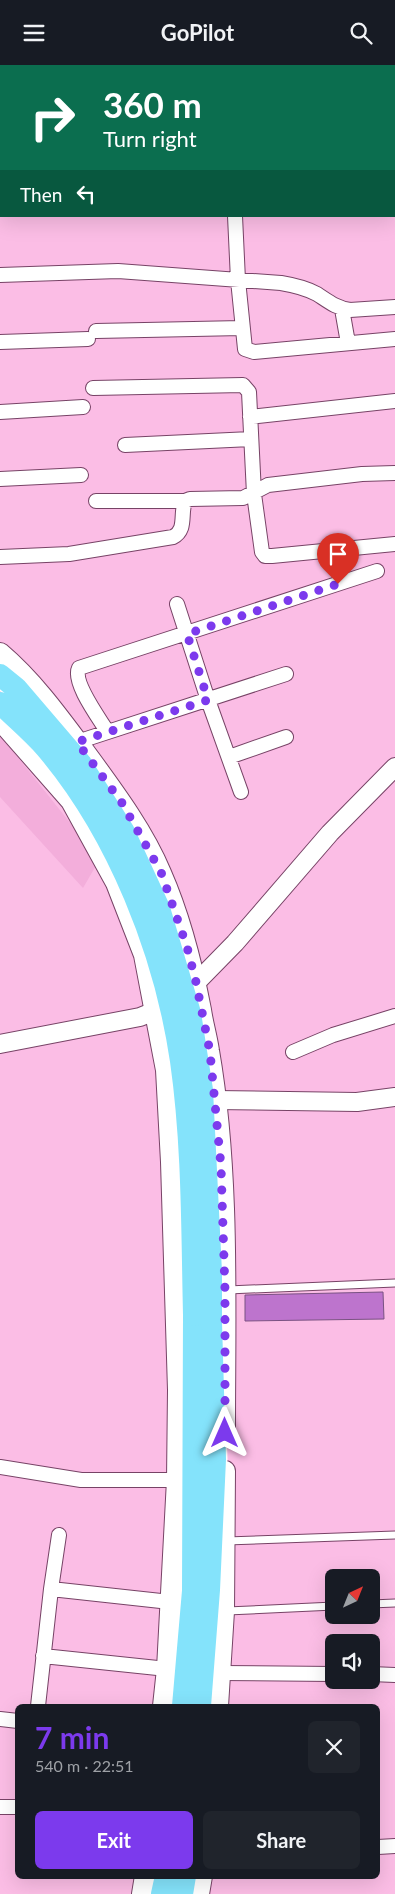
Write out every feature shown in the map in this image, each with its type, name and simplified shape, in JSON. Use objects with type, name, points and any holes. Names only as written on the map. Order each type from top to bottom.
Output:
[{"type":"main road","points":[[0,653],[18,668],[77,742],[122,803],[161,872],[187,947],[196,982],[210,1052],[216,1100],[221,1166],[225,1290],[224,1611],[218,1704]]},
{"type":"main road","points":[[0,675],[16,688],[81,764],[124,832],[159,908],[190,1013],[202,1089],[211,1273],[202,1318],[193,1591],[183,1704]]},
{"type":"main road","points":[[0,703],[45,748],[79,792],[111,846],[142,914],[165,980],[181,1061],[215,1459],[209,1590],[200,1704]]},
{"type":"main road","points":[[0,720],[71,801],[116,883],[144,955],[166,1070],[171,1153],[178,1391],[177,1480],[167,1669],[162,1704]]},
{"type":"main road","points":[[142,1894],[144,1879]]},
{"type":"main road","points":[[162,1894],[165,1879]]},
{"type":"main road","points":[[182,1894],[184,1879]]},
{"type":"main road","points":[[198,1894],[201,1879]]},
{"type":"street","points":[[235,217],[238,280],[245,349],[249,352],[395,339]]},
{"type":"street","points":[[0,275],[118,271],[290,284],[316,294],[342,309],[395,307]]},
{"type":"street","points":[[342,309],[348,343]]},
{"type":"street","points":[[0,342],[242,327]]},
{"type":"street","points":[[93,387],[243,385],[248,392],[254,494],[260,546],[265,556],[395,544]]},
{"type":"street","points":[[250,417],[395,401]]},
{"type":"street","points":[[0,411],[83,407]]},
{"type":"street","points":[[125,445],[251,439]]},
{"type":"street","points":[[96,501],[243,499],[268,485],[395,473]]},
{"type":"street","points":[[0,479],[81,475]]},
{"type":"street","points":[[0,557],[69,554],[173,537],[180,534],[182,528],[185,501]]},
{"type":"street","points":[[107,731],[78,682],[77,672],[79,667],[187,634],[377,571]]},
{"type":"street","points":[[177,604],[208,700],[241,791]]},
{"type":"street","points":[[77,742],[286,675]]},
{"type":"street","points":[[229,757],[286,737]]},
{"type":"street","points":[[0,1044],[140,1017],[170,1005],[235,943],[330,833],[395,767]]},
{"type":"street","points":[[293,1052],[333,1035],[395,1016]]},
{"type":"street","points":[[216,1100],[357,1102],[395,1097]]},
{"type":"street","points":[[0,1467],[81,1480],[177,1480]]},
{"type":"street","points":[[38,1704],[42,1656],[59,1535]]},
{"type":"street","points":[[51,1589],[170,1602]]},
{"type":"street","points":[[42,1656],[167,1669]]},
{"type":"street","points":[[220,1673],[325,1674]]},
{"type":"street","points":[[380,1674],[395,1675]]},
{"type":"street","points":[[0,1719],[15,1721]]},
{"type":"street","points":[[0,1807],[15,1807]]},
{"type":"street","points":[[380,1847],[395,1846]]},
{"type":"lane","points":[[225,1290],[395,1283]]},
{"type":"lane","points":[[223,1541],[395,1535]]},
{"type":"lane","points":[[380,1604],[395,1603]]},
{"type":"lane","points":[[224,1611],[325,1606]]},
{"type":"shaded area","points":[[0,735],[79,834],[101,857],[83,888],[0,797]]},
{"type":"building","points":[[383,1292],[384,1319],[245,1321],[245,1295]]},
{"type":"route","points":[[225,1433],[225,1290],[221,1166],[210,1052],[196,982],[187,947],[161,872],[122,803],[77,742],[208,700],[187,634],[338,584]]}]
